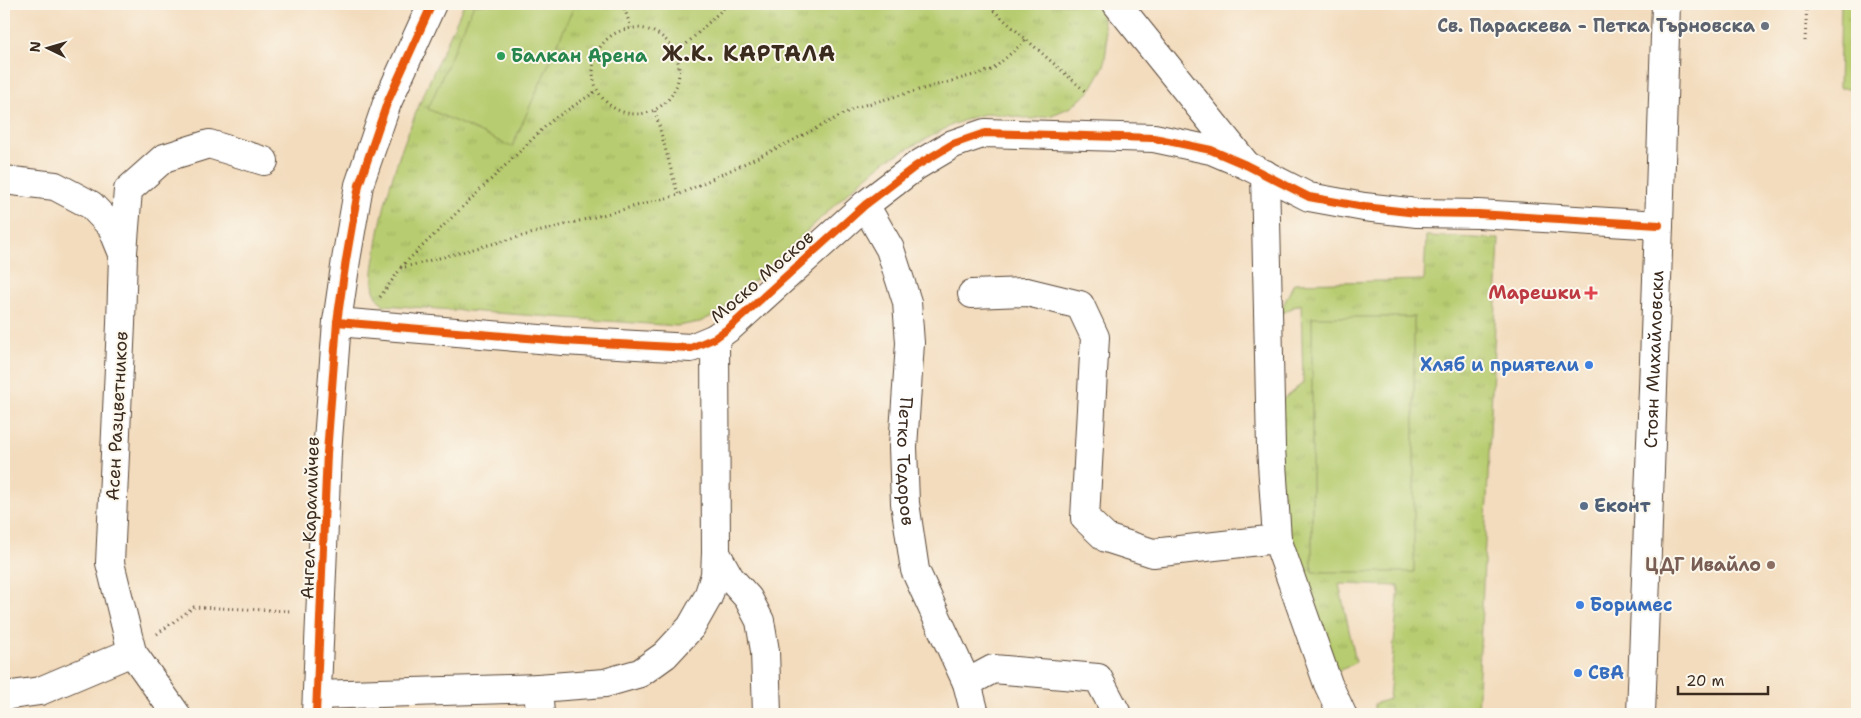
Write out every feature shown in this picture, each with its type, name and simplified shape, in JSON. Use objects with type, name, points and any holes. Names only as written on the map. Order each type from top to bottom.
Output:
[{"type":"street","name":"Ангел Каралийчев","points":[[317,705],[327,453],[337,322],[359,185],[387,103],[432,4]]},
{"type":"street","points":[[1116,4],[1256,169],[1277,539],[1328,684],[1342,714]]},
{"type":"street","name":"Стоян Михайловски","points":[[1641,714],[1660,225],[1666,4]]},
{"type":"street","name":"Моско Москов","points":[[337,322],[632,346],[691,348],[715,338],[730,327],[864,204],[916,166],[953,144],[985,133],[1154,138],[1211,150],[1256,169],[1309,197],[1364,207],[1417,213],[1478,214],[1660,225]]},
{"type":"street","points":[[123,254],[128,190],[164,158],[209,144],[264,161]]},
{"type":"street","name":"Асен Разцветников","points":[[4,180],[55,186],[92,205],[112,227],[123,254],[110,563],[132,652],[176,714]]},
{"type":"street","name":"Петко Тодоров","points":[[864,204],[890,249],[907,302],[910,343],[903,447],[905,503],[915,570],[967,683],[975,714]]},
{"type":"street","points":[[972,294],[1027,292],[1080,305],[1095,337],[1086,518],[1106,538],[1153,553],[1277,539]]},
{"type":"street","points":[[317,705],[539,701],[640,673],[664,655],[691,627],[708,597],[715,575],[715,338]]},
{"type":"street","points":[[716,552],[730,578],[748,598],[760,621],[765,651],[767,714]]},
{"type":"street","points":[[4,696],[40,690],[132,652]]},
{"type":"street","points":[[967,683],[993,670],[1098,678],[1116,714]]},
{"type":"path","points":[[623,4],[631,28]]},
{"type":"path","points":[[676,54],[728,4]]},
{"type":"path","points":[[986,4],[1086,92]]},
{"type":"path","points":[[1804,41],[1807,4]]},
{"type":"path","points":[[631,28],[645,29],[658,34],[669,43],[676,54],[679,67],[678,80],[674,92],[666,103],[655,111],[636,115],[616,110],[605,102],[596,91],[593,63],[598,50],[606,40],[618,32],[631,28]]},
{"type":"path","points":[[401,268],[678,195],[790,142],[858,107],[992,70],[1026,40]]},
{"type":"path","points":[[378,299],[401,268],[550,121],[596,91]]},
{"type":"path","points":[[655,111],[678,195]]},
{"type":"path","points":[[132,652],[194,607],[321,612]]},
{"type":"green space","points":[[464,4],[1094,4],[1102,13],[1107,44],[1104,66],[1089,92],[1071,107],[1052,115],[1032,119],[989,113],[973,117],[952,125],[885,161],[855,186],[722,311],[700,322],[677,326],[384,305],[375,292],[373,276],[374,261],[389,187],[411,125]]},
{"type":"green space","name":"Балкан Арена","points":[[474,4],[575,4],[512,147],[428,109]]},
{"type":"green space","points":[[1841,4],[1857,4],[1857,88],[1839,88]]},
{"type":"green space","points":[[1426,236],[1499,239],[1477,714],[1374,714],[1374,704],[1389,699],[1399,586],[1339,584],[1356,662],[1338,672],[1286,530],[1272,408],[1303,383],[1301,304],[1279,314],[1294,283],[1424,280]]},
{"type":"green space","points":[[1312,317],[1414,317],[1414,572],[1312,572]]},
{"type":"cycle path","points":[[316,714],[327,453],[337,322],[346,260],[359,185],[387,103],[432,4]]},
{"type":"cycle path","points":[[337,322],[563,341],[691,348],[715,338],[730,327],[865,205],[916,166],[953,144],[985,133],[1154,138],[1211,150],[1246,165],[1309,197],[1364,207],[1417,213],[1478,214],[1659,225]]},
{"type":"place","name":"Св. Параскева - Петка Търновска","points":[[1765,26]]},
{"type":"place","name":"Балкан Арена","points":[[501,56]]},
{"type":"place","name":"Марешки","points":[[1591,293]]},
{"type":"place","name":"Хляб и приятели","points":[[1589,365]]},
{"type":"place","name":"Еконт","points":[[1584,506]]},
{"type":"place","name":"ЦДГ Ивайло","points":[[1771,565]]},
{"type":"place","name":"Боримес","points":[[1580,605]]},
{"type":"place","name":"CBA","points":[[1578,673]]},
{"type":"district","name":"Ж.К. КАРТАЛА","points":[[749,53]]}]
